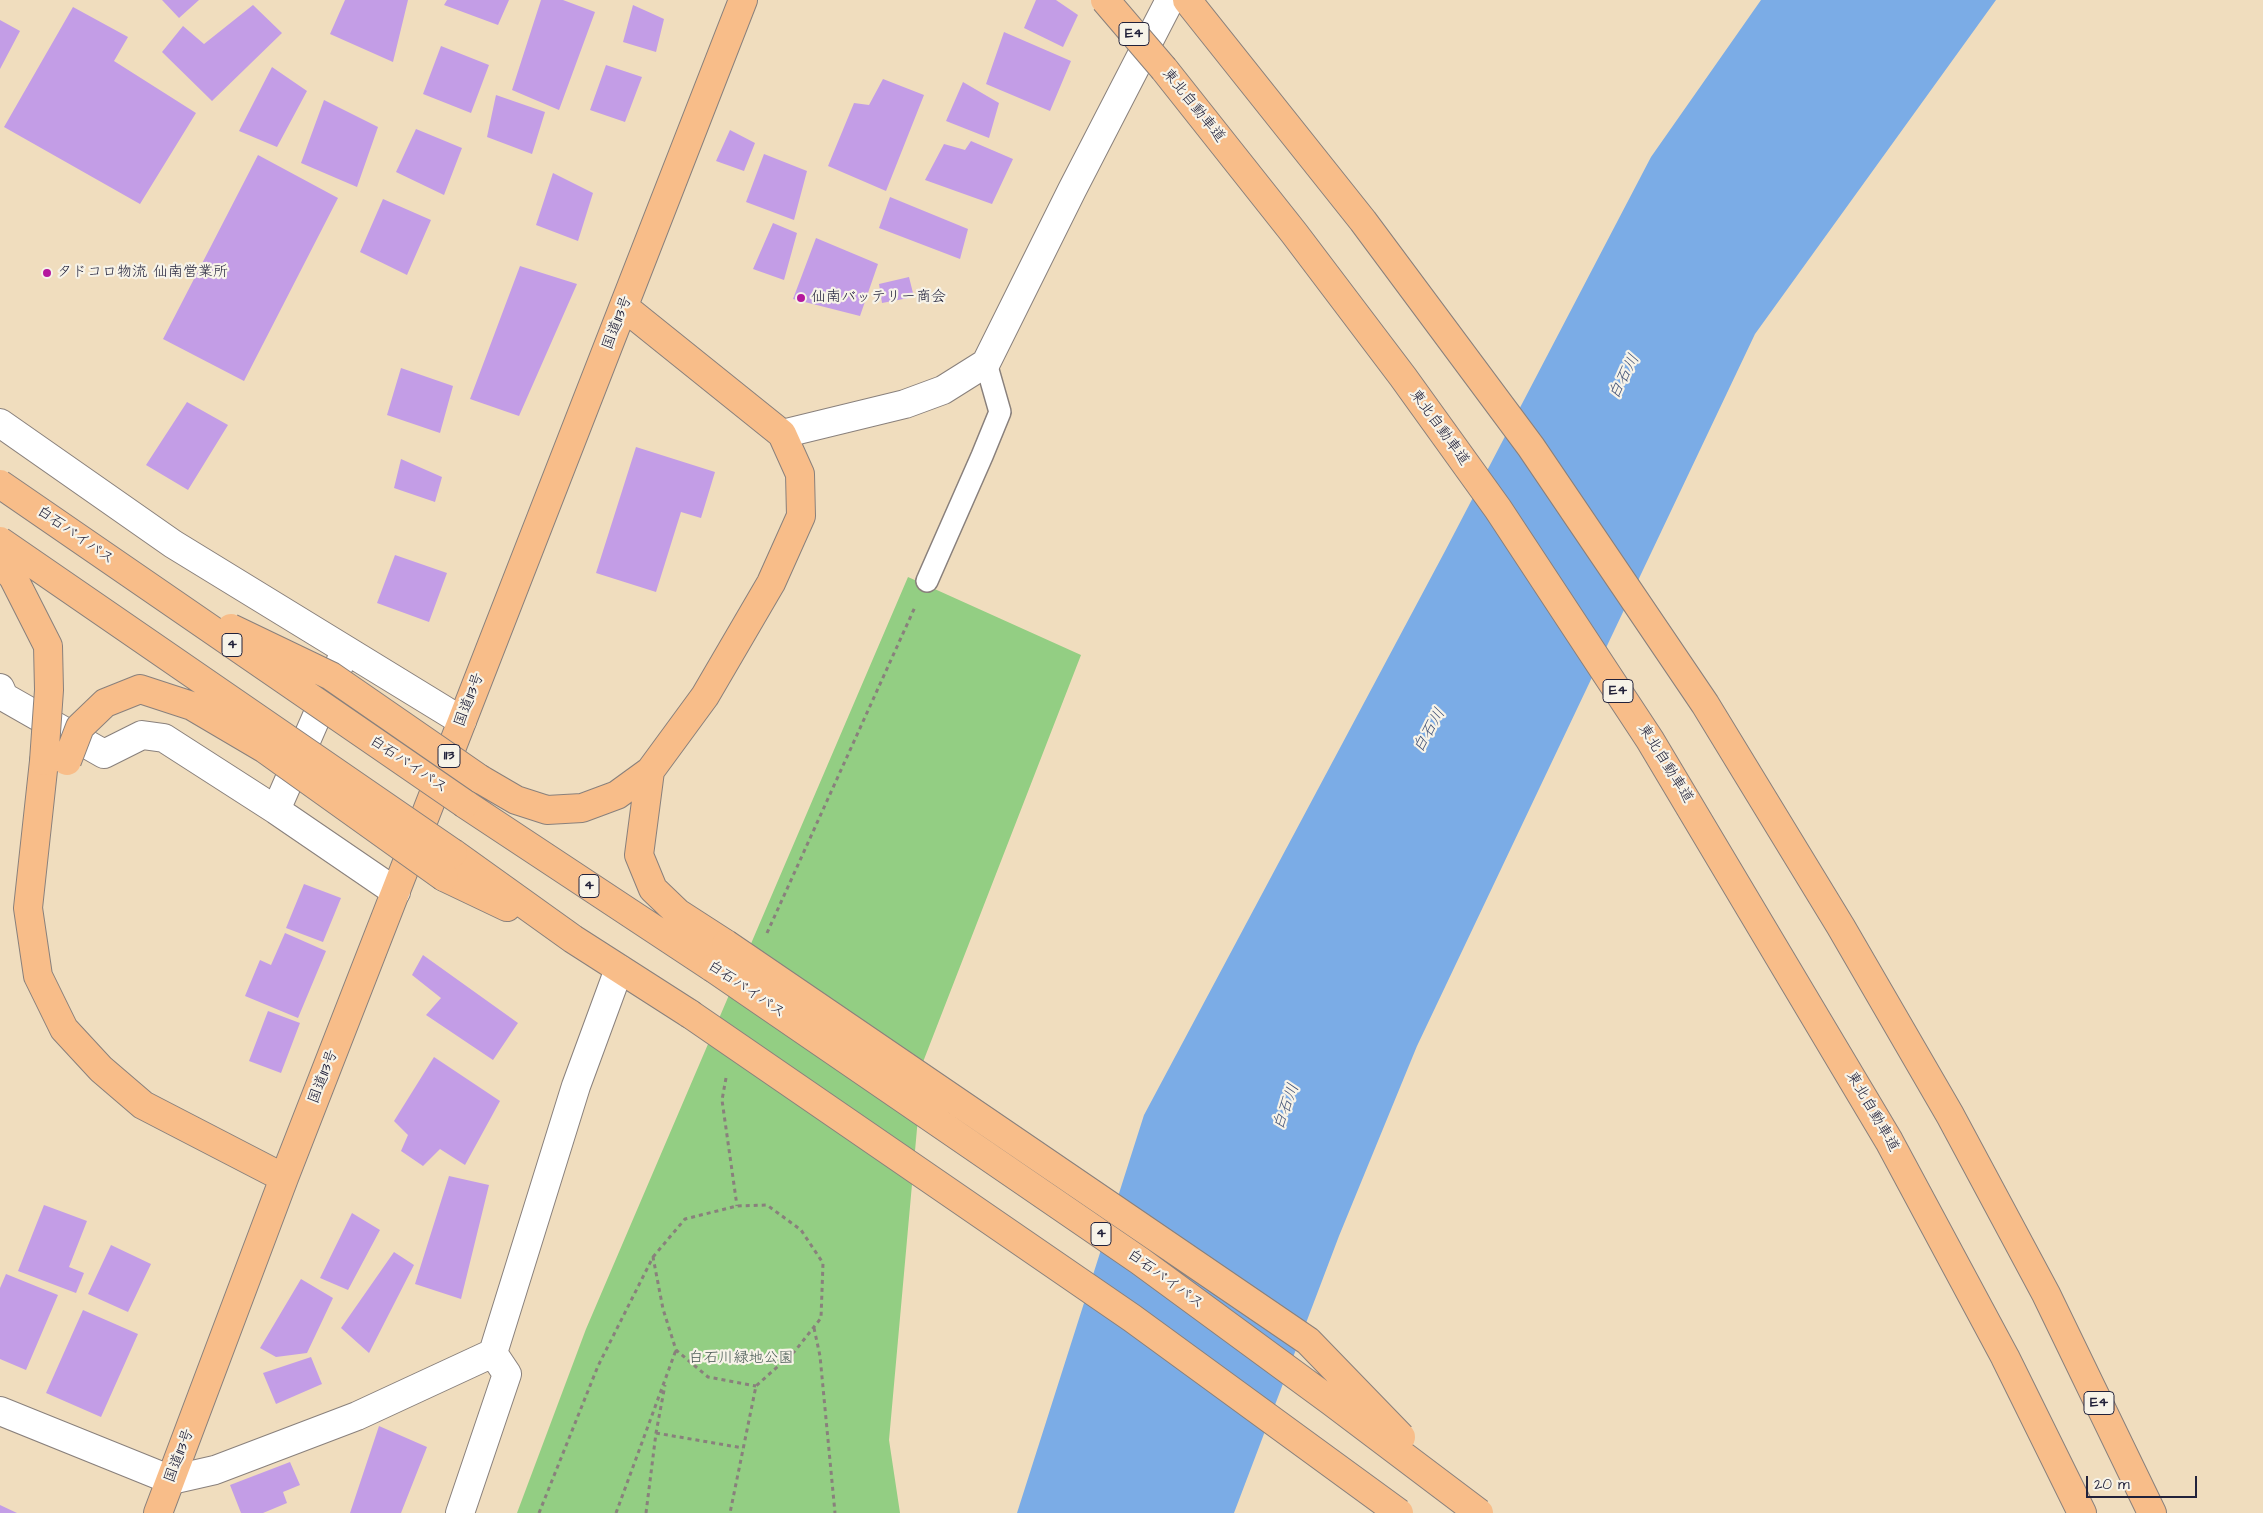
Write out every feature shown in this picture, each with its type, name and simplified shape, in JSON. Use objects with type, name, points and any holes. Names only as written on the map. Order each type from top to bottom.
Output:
[{"type":"highway","name":"国道113号","points":[[158,1513],[284,1178],[742,0]]},
{"type":"highway","name":"東北自動車道","points":[[1105,0],[1164,69],[1294,232],[1403,377],[1504,517],[1650,740],[1783,960],[1889,1141],[2006,1357],[2082,1513]]},
{"type":"highway","name":"E4","points":[[1187,0],[1363,221],[1531,447],[1705,704],[1851,944],[1950,1114],[2046,1294],[2152,1513]]},
{"type":"highway","points":[[151,590],[331,676],[480,779],[516,800],[547,810],[556,810],[582,808],[617,794],[650,771],[710,688],[771,583],[801,516],[800,474],[782,434],[624,307]]},
{"type":"highway","name":"白石バイパス","points":[[0,484],[151,590],[465,804],[720,956],[1140,1261],[1469,1505]]},
{"type":"highway","points":[[0,541],[448,865]]},
{"type":"highway","points":[[0,562],[13,577],[48,646],[49,690],[56,761]]},
{"type":"highway","points":[[284,1178],[143,1105],[101,1069],[64,1029],[38,976],[28,908],[35,837],[56,761],[80,727],[105,703],[140,689],[192,706],[265,749],[448,865],[573,939],[690,1014],[1132,1318],[1399,1513]]},
{"type":"highway","points":[[650,771],[640,855],[653,890],[720,956]]},
{"type":"street","points":[[782,434],[905,404],[943,390],[986,363],[1072,190],[1170,0]]},
{"type":"street","points":[[0,423],[174,544],[462,722]]},
{"type":"street","points":[[276,810],[346,650]]},
{"type":"street","points":[[0,688],[4,697],[104,754],[142,735],[164,738],[276,810],[396,892]]},
{"type":"street","points":[[0,1411],[171,1480],[215,1470],[357,1416],[493,1353],[576,1086],[619,969]]},
{"type":"street","points":[[460,1513],[507,1374],[493,1353]]},
{"type":"lane","points":[[927,581],[1000,412],[986,363]]},
{"type":"path","points":[[765,938],[927,581]]},
{"type":"path","points":[[728,1073],[722,1100],[737,1206]]},
{"type":"path","points":[[539,1513],[598,1366],[653,1257],[685,1219],[737,1206],[767,1206],[800,1230],[824,1263],[822,1318],[794,1351],[756,1386],[730,1513]]},
{"type":"path","points":[[653,1257],[663,1309],[676,1350],[708,1377],[756,1386]]},
{"type":"path","points":[[814,1327],[820,1356],[835,1513]]},
{"type":"path","points":[[616,1513],[676,1350]]},
{"type":"path","points":[[646,1513],[656,1432],[667,1374]]},
{"type":"path","points":[[656,1432],[743,1448]]},
{"type":"green space","name":"白石川緑地公園","points":[[908,577],[1081,655],[923,1062],[889,1440],[900,1513],[517,1513],[586,1329]]},
{"type":"water","name":"白石川","points":[[1761,0],[1996,0],[1755,334],[1417,1046],[1339,1236],[1234,1513],[1017,1513],[1144,1115],[1444,553],[1651,157]]},
{"type":"building","points":[[162,0],[199,0],[179,18]]},
{"type":"building","points":[[345,0],[408,0],[393,62],[330,34]]},
{"type":"building","points":[[447,0],[509,0],[498,25],[444,5]]},
{"type":"building","points":[[541,0],[563,0],[595,12],[559,110],[512,90]]},
{"type":"building","points":[[1036,0],[1056,0],[1078,15],[1063,47],[1024,28]]},
{"type":"building","points":[[253,5],[282,33],[212,101],[162,52],[183,26],[204,44]]},
{"type":"building","points":[[633,5],[664,19],[656,52],[623,42]]},
{"type":"building","points":[[73,7],[128,37],[114,61],[196,113],[140,204],[4,127]]},
{"type":"building","points":[[0,20],[20,31],[0,69]]},
{"type":"building","points":[[1004,32],[1071,61],[1050,111],[986,84]]},
{"type":"building","points":[[441,46],[489,65],[471,113],[423,94]]},
{"type":"building","points":[[606,65],[642,77],[625,122],[590,110]]},
{"type":"building","points":[[272,67],[307,91],[277,147],[239,131]]},
{"type":"building","points":[[883,79],[924,95],[886,191],[828,166],[854,103],[869,105]]},
{"type":"building","points":[[963,82],[999,103],[989,138],[946,121]]},
{"type":"building","points":[[496,95],[545,112],[532,154],[487,137]]},
{"type":"building","points":[[324,100],[378,127],[357,187],[301,163]]},
{"type":"building","points":[[416,129],[462,148],[444,195],[396,172]]},
{"type":"building","points":[[730,130],[755,143],[744,171],[716,161]]},
{"type":"building","points":[[971,141],[1013,159],[992,204],[925,180],[944,144],[965,150]]},
{"type":"building","points":[[764,154],[807,171],[794,220],[746,202]]},
{"type":"building","points":[[258,155],[338,198],[244,381],[163,339]]},
{"type":"building","points":[[553,173],[593,193],[578,241],[536,225]]},
{"type":"building","points":[[890,197],[968,229],[960,259],[879,228]]},
{"type":"building","points":[[383,199],[431,220],[407,275],[360,252]]},
{"type":"building","points":[[773,223],[797,233],[784,280],[753,269]]},
{"type":"building","points":[[816,238],[878,264],[860,316],[793,299]]},
{"type":"building","points":[[520,266],[577,284],[519,416],[470,399]]},
{"type":"building","points":[[909,277],[914,297],[882,303],[879,284]]},
{"type":"building","points":[[401,368],[453,386],[440,433],[387,415]]},
{"type":"building","points":[[187,402],[228,425],[188,490],[146,465]]},
{"type":"building","points":[[636,447],[715,472],[701,518],[681,512],[656,592],[596,573]]},
{"type":"building","points":[[401,459],[442,477],[435,502],[394,488]]},
{"type":"building","points":[[395,555],[447,573],[429,622],[377,603]]},
{"type":"building","points":[[304,884],[341,898],[323,942],[286,928]]},
{"type":"building","points":[[285,933],[326,951],[298,1018],[245,996],[260,960],[271,965]]},
{"type":"building","points":[[423,955],[518,1023],[493,1060],[426,1015],[441,998],[412,975]]},
{"type":"building","points":[[268,1011],[300,1023],[281,1073],[249,1061]]},
{"type":"building","points":[[434,1057],[500,1101],[465,1165],[440,1149],[423,1166],[401,1151],[408,1135],[394,1121]]},
{"type":"building","points":[[449,1176],[489,1185],[461,1299],[415,1284]]},
{"type":"building","points":[[44,1205],[87,1221],[69,1267],[84,1273],[76,1293],[18,1271]]},
{"type":"building","points":[[352,1213],[380,1230],[348,1290],[320,1278]]},
{"type":"building","points":[[111,1245],[151,1264],[128,1312],[88,1294]]},
{"type":"building","points":[[394,1252],[414,1265],[369,1353],[341,1328]]},
{"type":"building","points":[[6,1274],[58,1295],[26,1370],[0,1359],[0,1288]]},
{"type":"building","points":[[301,1279],[333,1298],[307,1353],[276,1357],[260,1348]]},
{"type":"building","points":[[83,1310],[138,1334],[101,1417],[46,1393]]},
{"type":"building","points":[[311,1357],[322,1384],[276,1404],[263,1373]]},
{"type":"building","points":[[379,1426],[427,1447],[401,1513],[350,1513]]},
{"type":"building","points":[[290,1462],[300,1485],[283,1492],[287,1503],[263,1513],[241,1513],[230,1485]]},
{"type":"building","points":[[0,1505],[17,1513],[0,1513]]},
{"type":"place","name":"タドコロ物流 仙南営業所","points":[[47,273]]},
{"type":"place","name":"仙南バッテリー商会","points":[[801,298]]}]
